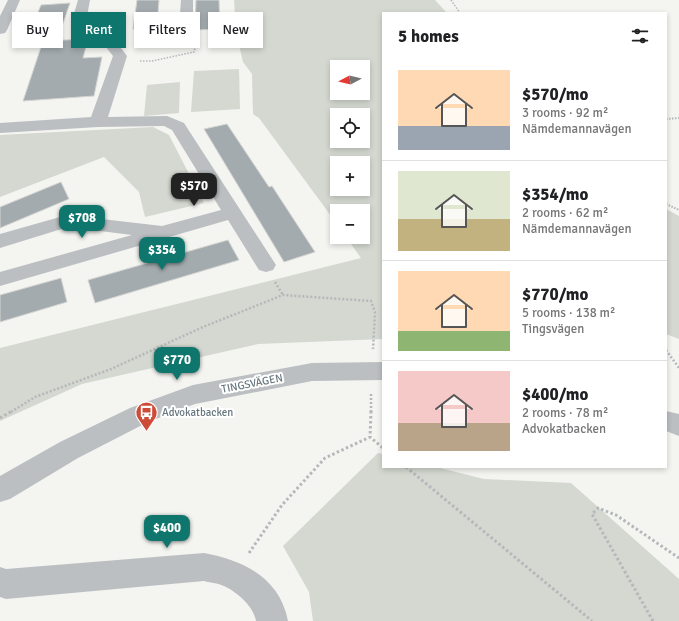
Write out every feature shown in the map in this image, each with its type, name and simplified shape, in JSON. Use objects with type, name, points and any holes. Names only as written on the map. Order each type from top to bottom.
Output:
[{"type":"street","points":[[0,30],[14,0]]},
{"type":"street","points":[[84,0],[80,17],[94,25],[112,42],[120,56],[98,122]]},
{"type":"street","points":[[187,0],[187,12]]},
{"type":"street","points":[[0,128],[98,122],[167,121],[178,127],[266,265]]},
{"type":"street","points":[[0,279],[232,213]]},
{"type":"street","points":[[0,241],[67,221],[164,232]]},
{"type":"street","name":"TINGSVÄGEN","points":[[0,490],[69,450],[132,418],[193,395],[312,372],[382,371]]},
{"type":"street","points":[[667,421],[679,425]]},
{"type":"street","points":[[0,582],[6,584],[204,567],[234,575],[257,591],[272,612],[272,621]]},
{"type":"path","points":[[451,0],[459,12]]},
{"type":"path","points":[[120,56],[145,62],[154,62],[171,56],[194,52],[195,48]]},
{"type":"path","points":[[667,119],[679,118]]},
{"type":"path","points":[[667,204],[679,210]]},
{"type":"path","points":[[0,418],[36,397],[111,369],[203,327],[283,295],[371,301],[375,312]]},
{"type":"path","points":[[667,351],[679,368]]},
{"type":"path","points":[[370,423],[370,437],[382,447]]},
{"type":"path","points":[[234,575],[282,505],[325,458],[370,437]]},
{"type":"path","points":[[407,468],[592,621]]},
{"type":"path","points":[[654,621],[592,514],[598,508],[616,515],[679,558]]},
{"type":"shaded area","points":[[234,0],[435,0],[446,12],[382,12],[382,339],[258,344],[82,384],[0,421],[0,348],[361,258],[351,244],[370,244],[370,204],[330,204],[330,214],[259,118],[253,114],[252,74],[243,62],[240,48],[263,48],[263,12],[235,12]]},
{"type":"shaded area","points":[[239,69],[240,109],[191,112],[194,71]]},
{"type":"shaded area","points":[[180,82],[179,113],[144,116],[147,85]]},
{"type":"shaded area","points":[[153,127],[169,135],[204,203],[145,217],[139,192],[104,157],[0,197],[0,135]]},
{"type":"shaded area","points":[[667,210],[679,216],[679,339],[667,334]]},
{"type":"shaded area","points":[[378,453],[382,454],[382,468],[440,468],[484,479],[571,483],[679,579],[679,621],[313,621],[309,592],[283,546]]},
{"type":"building","points":[[137,0],[159,0],[158,12],[135,12]]},
{"type":"building","points":[[196,0],[219,0],[219,12],[208,12],[208,29],[200,30],[200,12],[196,12]]},
{"type":"building","points":[[70,3],[63,23],[63,12],[38,12],[41,5]]},
{"type":"building","points":[[63,40],[71,40],[71,48],[86,48],[83,58],[102,57],[94,96],[23,101],[41,48],[63,48]]},
{"type":"building","points":[[227,124],[269,187],[272,186],[315,252],[284,262],[204,129]]},
{"type":"building","points":[[61,182],[69,199],[0,228],[0,207]]},
{"type":"building","points":[[228,240],[239,260],[95,303],[88,280]]},
{"type":"building","points":[[61,278],[67,302],[0,322],[0,295]]},
{"type":"place","name":"Advokatbacken","points":[[146,432]]}]
